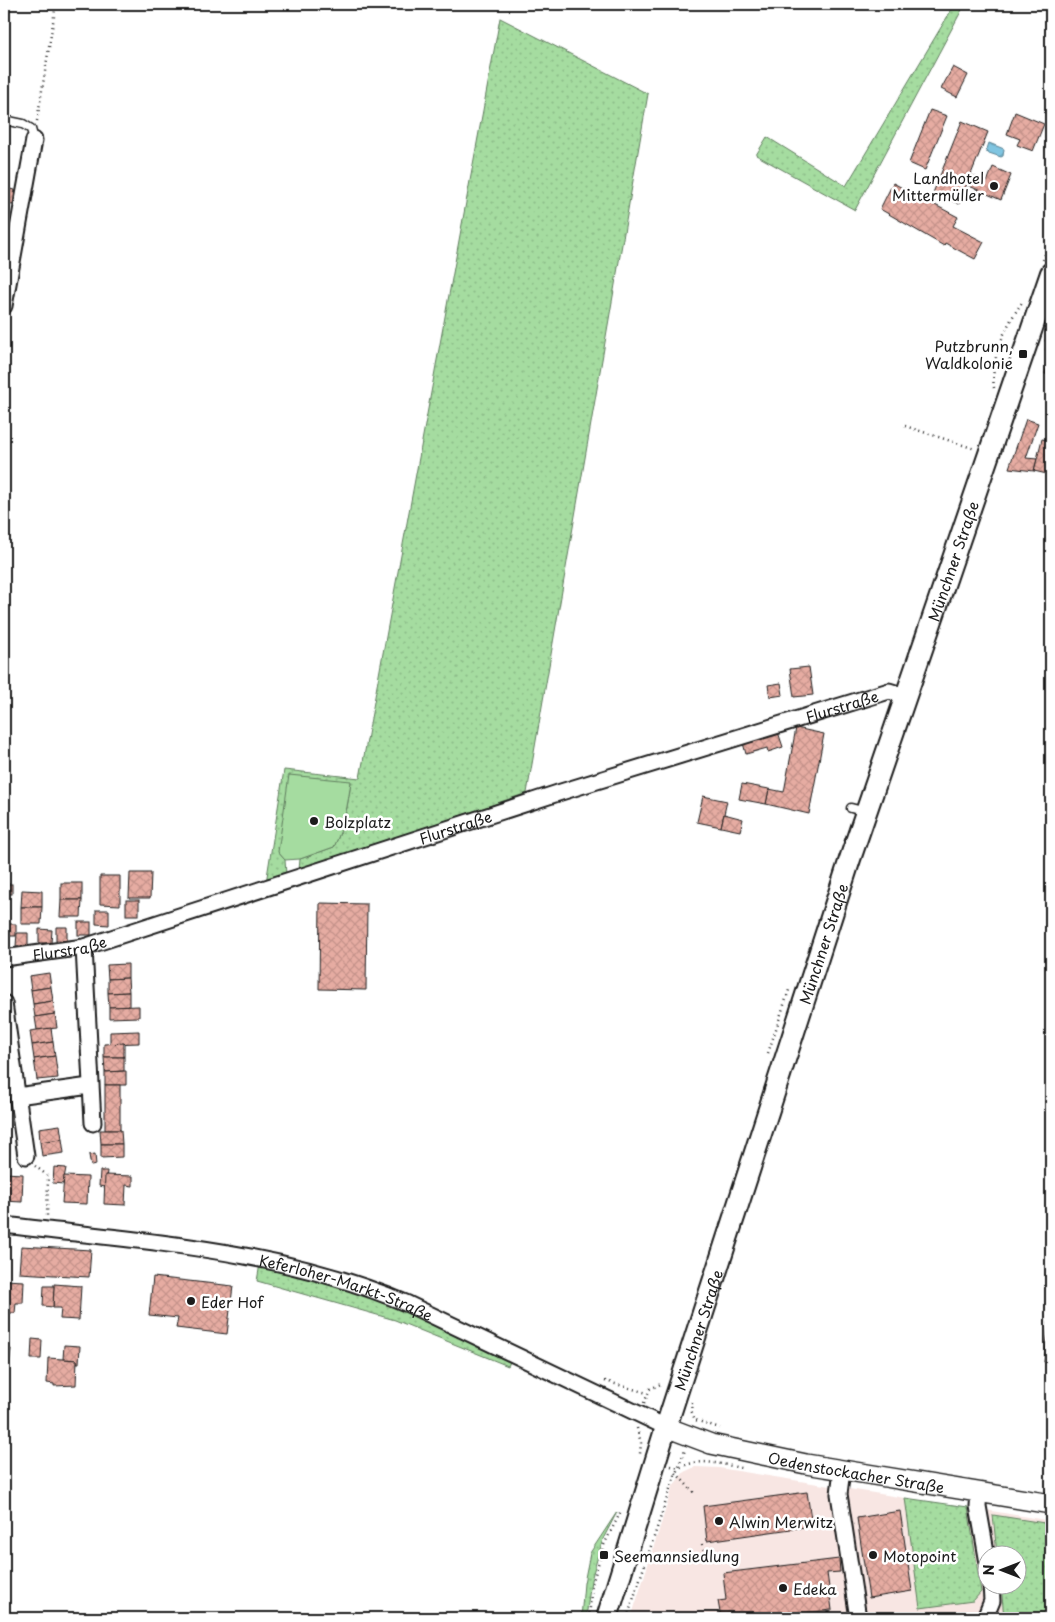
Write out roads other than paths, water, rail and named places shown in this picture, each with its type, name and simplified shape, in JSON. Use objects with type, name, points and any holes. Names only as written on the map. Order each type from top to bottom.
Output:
[{"type":"main road","name":"Münchner Straße","points":[[607,1618],[666,1427],[671,1386],[846,858],[859,810],[905,696],[1045,310],[1051,273]]},
{"type":"street","points":[[4,306],[34,140]]},
{"type":"street","name":"Flurstraße","points":[[4,958],[84,948],[562,792],[889,691],[905,696]]},
{"type":"street","points":[[84,948],[92,1123]]},
{"type":"street","points":[[4,1003],[26,1156]]},
{"type":"street","points":[[17,1096],[90,1086]]},
{"type":"street","name":"Keferloher-Markt-Straße","points":[[4,1225],[243,1254],[324,1273],[368,1287],[408,1304],[666,1427]]},
{"type":"street","name":"Oedenstockacher Straße","points":[[666,1427],[692,1428],[766,1456],[1051,1504]]},
{"type":"street","points":[[842,1470],[839,1494],[858,1618]]},
{"type":"street","points":[[979,1492],[978,1506],[985,1544]]},
{"type":"street","points":[[985,1618],[992,1601],[992,1594]]},
{"type":"lane","points":[[4,120],[23,124],[31,129],[34,140]]},
{"type":"water","points":[[989,143],[1004,149],[1003,156],[986,152]]},
{"type":"place","name":"Landhotel Mittermüller","points":[[994,186]]},
{"type":"place","name":"Putzbrunn, Waldkolonie","points":[[1023,354]]},
{"type":"place","name":"Bolzplatz","points":[[314,821]]},
{"type":"place","name":"Eder Hof","points":[[191,1301]]},
{"type":"place","name":"Alwin Merwitz","points":[[719,1521]]},
{"type":"place","name":"Seemannsiedlung","points":[[604,1555]]},
{"type":"place","name":"Motopoint","points":[[873,1555]]},
{"type":"place","name":"Edeka","points":[[783,1588]]}]
